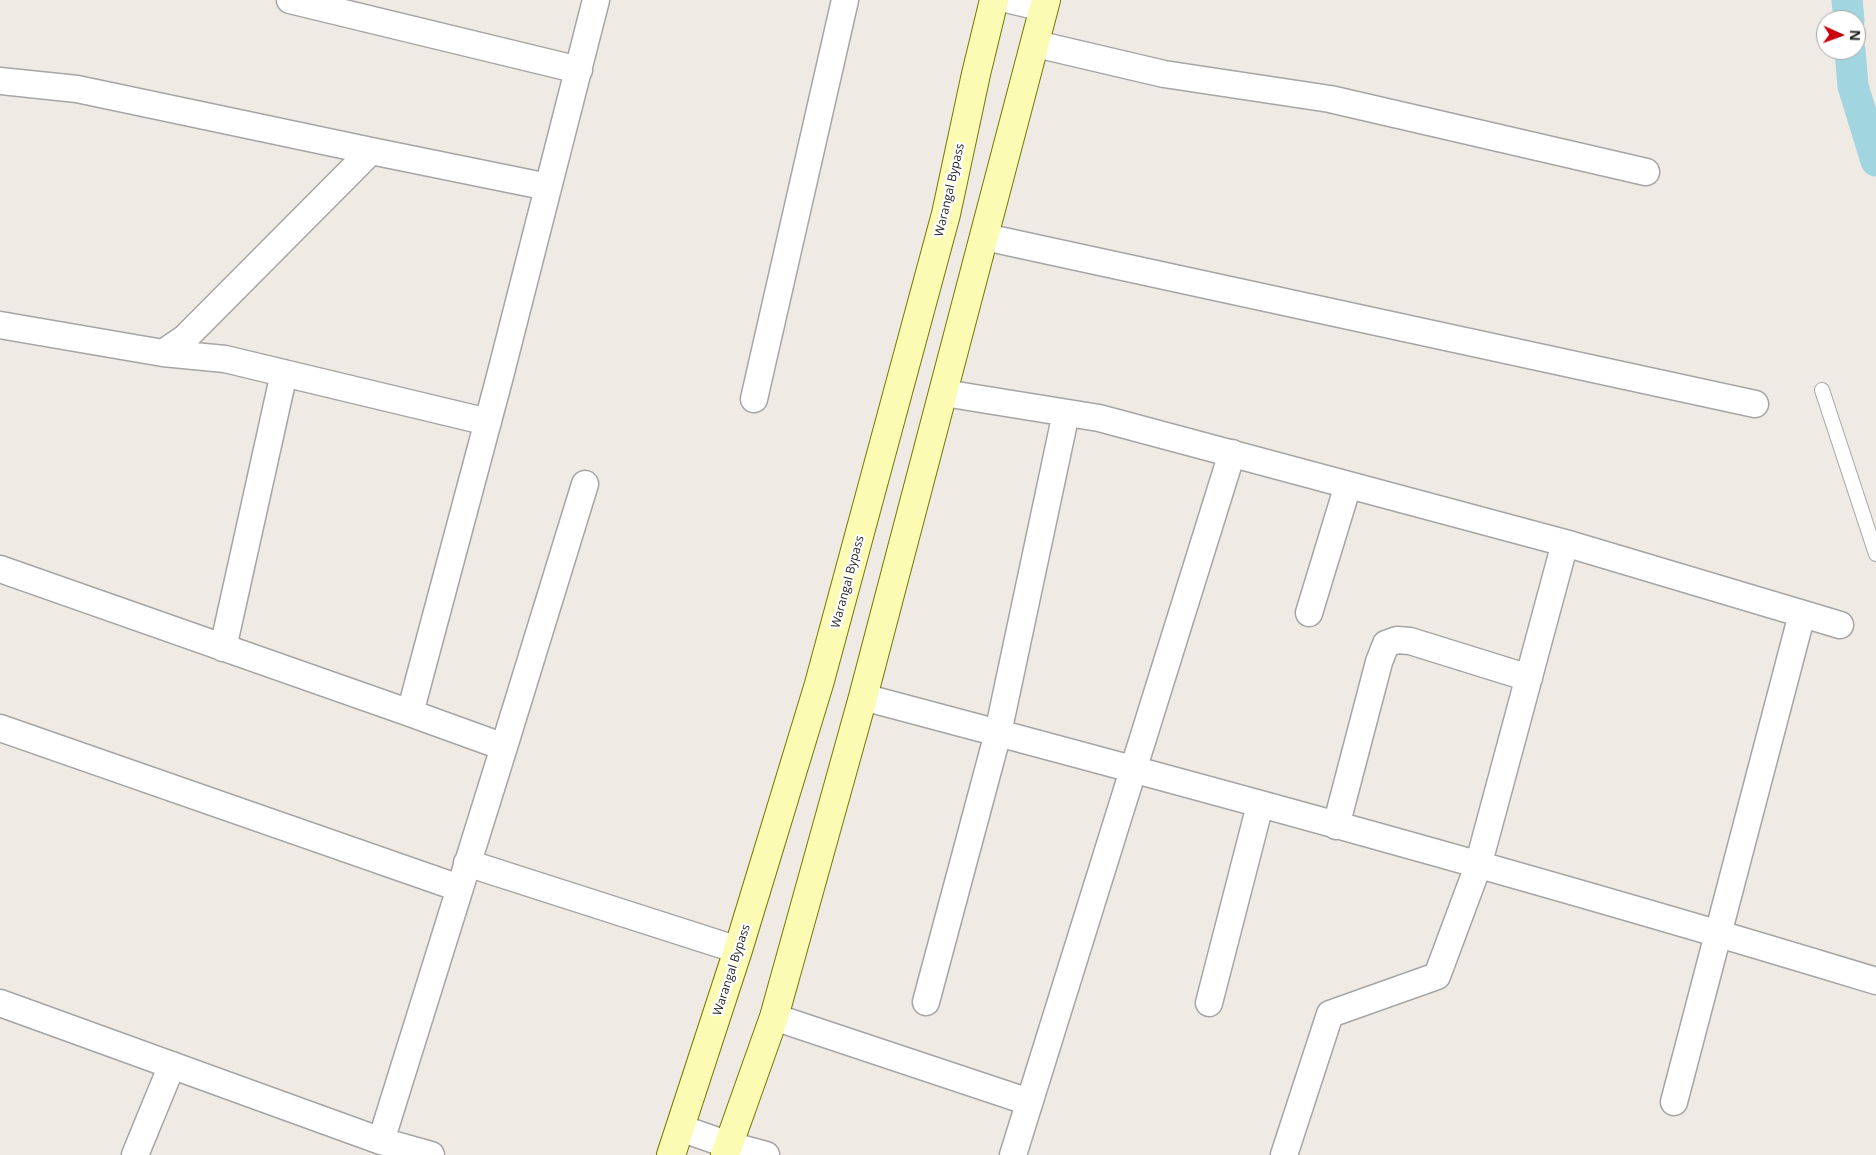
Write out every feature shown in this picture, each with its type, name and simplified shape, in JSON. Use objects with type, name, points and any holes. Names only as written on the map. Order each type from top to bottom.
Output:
[{"type":"main road","name":"Warangal Bypass","points":[[671,1155],[738,950],[819,684],[902,385],[946,214],[994,0]]},
{"type":"main road","points":[[727,1150],[774,1018],[863,697],[1045,4]]},
{"type":"street","points":[[290,0],[578,70]]},
{"type":"street","points":[[410,713],[488,422],[596,0]]},
{"type":"street","points":[[754,399],[845,0]]},
{"type":"street","points":[[1010,0],[1045,4]]},
{"type":"street","points":[[1036,44],[1164,74],[1330,99],[1646,172]]},
{"type":"street","points":[[0,81],[77,89],[548,187]]},
{"type":"street","points":[[163,353],[184,338],[371,151]]},
{"type":"street","points":[[985,237],[1755,404]]},
{"type":"street","points":[[0,326],[163,353],[225,359],[488,422]]},
{"type":"street","points":[[223,648],[284,373]]},
{"type":"street","points":[[944,392],[1099,418],[1565,543],[1840,625]]},
{"type":"street","points":[[926,1002],[998,733],[1066,413]]},
{"type":"street","points":[[1012,1155],[1232,453]]},
{"type":"street","points":[[381,1141],[585,484]]},
{"type":"street","points":[[1309,614],[1348,485]]},
{"type":"street","points":[[1284,1155],[1330,1014],[1438,976],[1478,866],[1565,543]]},
{"type":"street","points":[[0,569],[504,747]]},
{"type":"street","points":[[1674,1102],[1802,614]]},
{"type":"street","points":[[1336,826],[1379,662],[1386,644],[1397,640],[1410,641],[1529,678]]},
{"type":"street","points":[[863,697],[1134,769],[1719,933],[1876,981]]},
{"type":"street","points":[[0,728],[459,888]]},
{"type":"street","points":[[1209,1003],[1260,805]]},
{"type":"street","points":[[467,863],[738,950]]},
{"type":"street","points":[[0,1003],[381,1141],[430,1155]]},
{"type":"street","points":[[774,1018],[1029,1102]]},
{"type":"street","points":[[135,1155],[172,1065]]},
{"type":"street","points":[[680,1128],[727,1150],[766,1155]]},
{"type":"lane","points":[[1822,390],[1876,554]]},
{"type":"waterway","points":[[1847,0],[1848,10]]},
{"type":"waterway","points":[[1851,60],[1853,86],[1876,161]]}]
